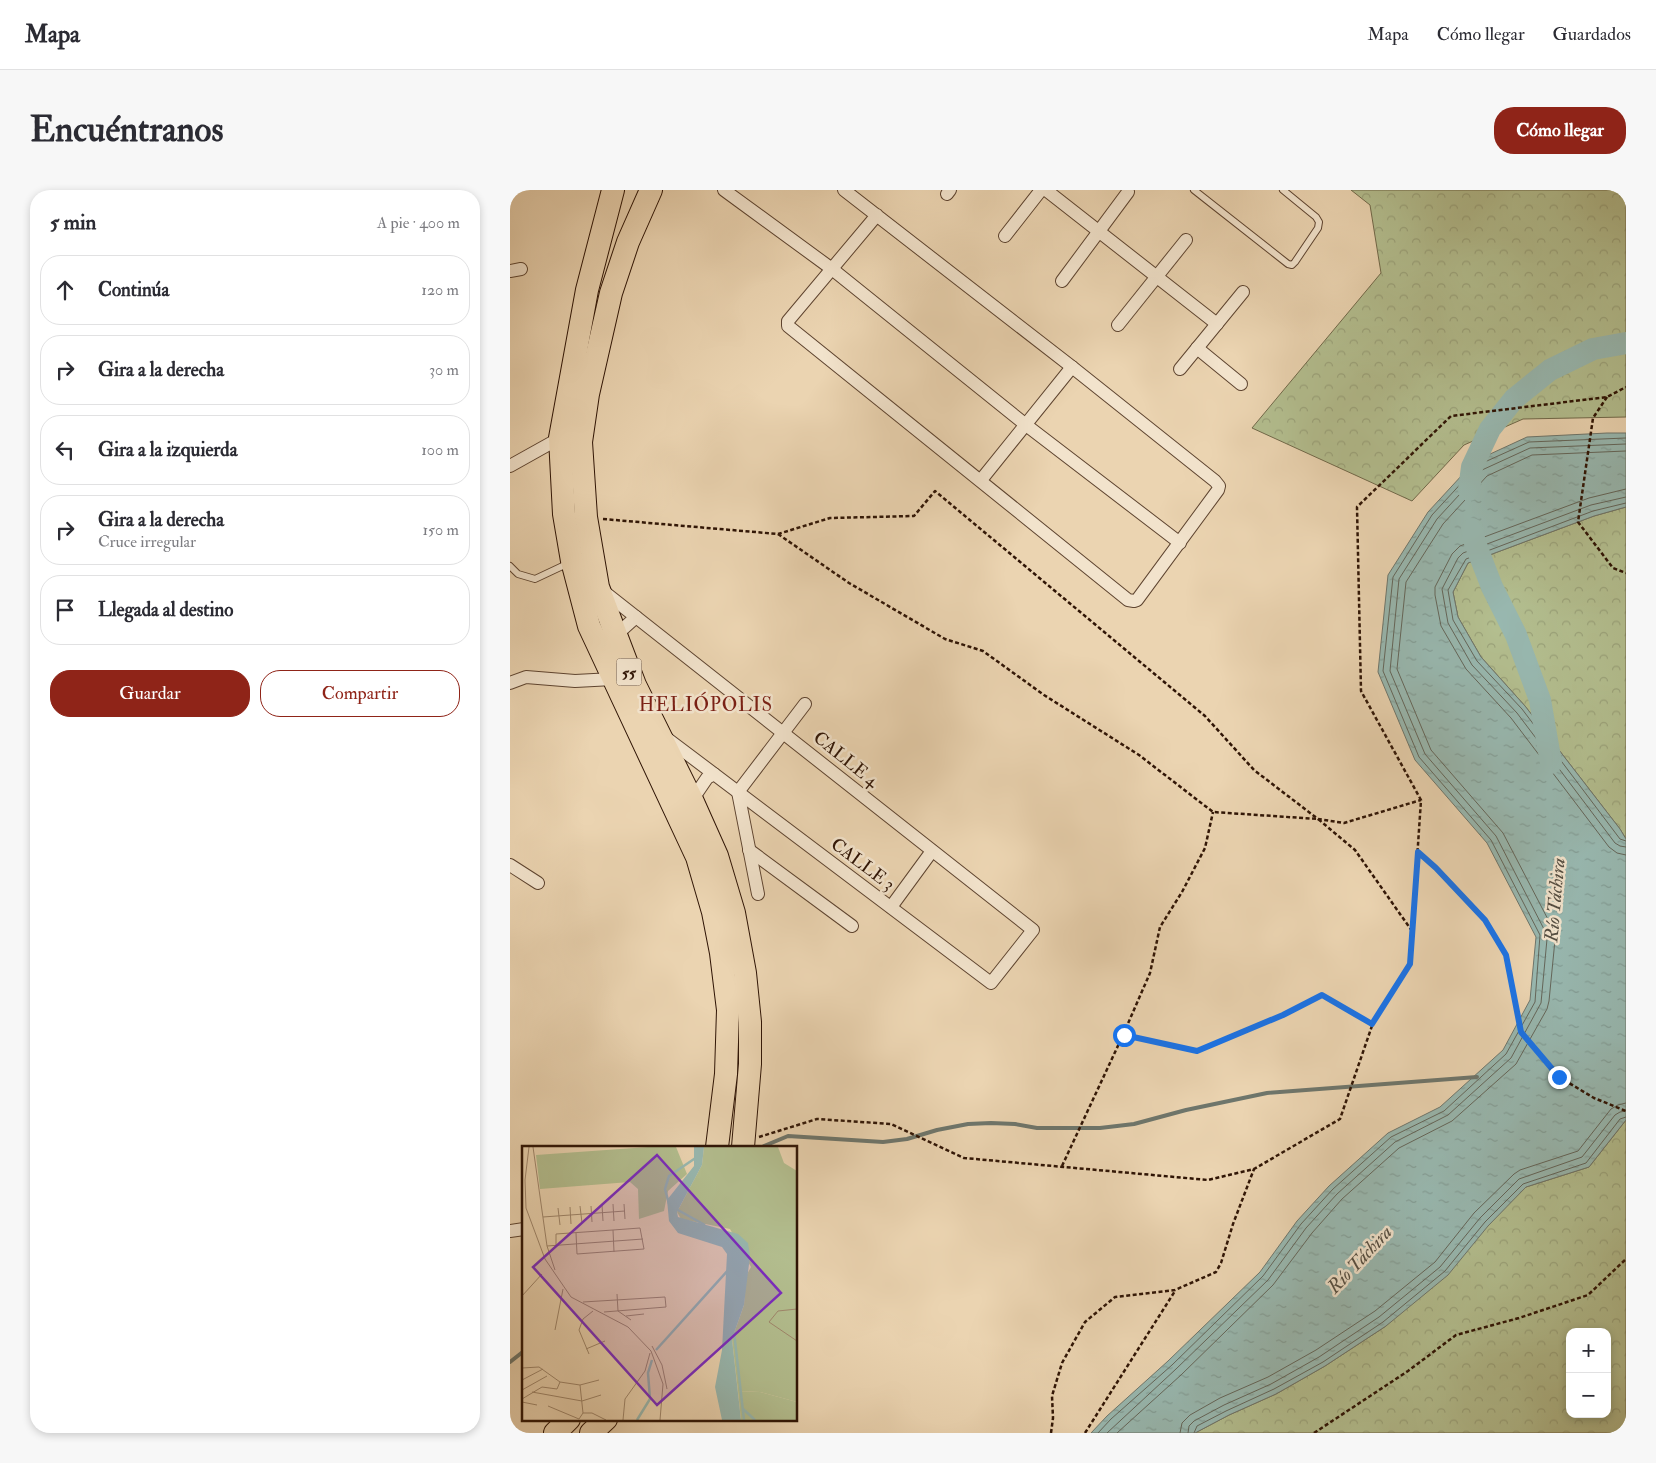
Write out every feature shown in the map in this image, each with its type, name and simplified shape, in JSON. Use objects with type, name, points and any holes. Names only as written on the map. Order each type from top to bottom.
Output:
[{"type":"highway","name":"55","points":[[613,190],[587,290],[560,438],[564,514],[572,561],[589,626],[697,857],[713,912],[721,953],[728,1010],[726,1074],[713,1143]]},
{"type":"highway","name":"55","points":[[651,190],[628,242],[611,293],[588,394],[582,442],[586,517],[598,587],[635,685],[692,800],[720,866],[734,913],[745,973],[750,1022],[750,1064],[743,1144]]},
{"type":"highway","points":[[555,1433],[569,1420]]},
{"type":"highway","points":[[591,1433],[605,1420]]},
{"type":"street","points":[[724,190],[832,269],[1026,425],[1180,543]]},
{"type":"street","points":[[844,190],[1072,366],[1219,486],[1180,543],[1137,600],[1128,600],[788,326],[788,321],[876,216]]},
{"type":"street","points":[[1005,236],[1041,190]]},
{"type":"street","points":[[1046,190],[1217,324]]},
{"type":"street","points":[[1062,281],[1128,192]]},
{"type":"street","points":[[1118,325],[1186,240]]},
{"type":"street","points":[[1180,369],[1243,292]]},
{"type":"street","points":[[1197,348],[1240,384]]},
{"type":"street","points":[[981,480],[1072,366]]},
{"type":"street","points":[[510,466],[560,438]]},
{"type":"street","name":"CALLE 4","points":[[598,587],[1033,930],[991,982]]},
{"type":"street","points":[[616,635],[636,617]]},
{"type":"street","points":[[510,683],[526,677],[575,681],[613,679]]},
{"type":"street","points":[[758,894],[738,792],[805,704]]},
{"type":"street","name":"CALLE 3","points":[[659,733],[991,982]]},
{"type":"street","points":[[692,800],[707,778],[714,774]]},
{"type":"street","points":[[749,850],[852,926]]},
{"type":"street","points":[[891,907],[932,851]]},
{"type":"street","points":[[510,865],[538,883]]},
{"type":"lane","points":[[1194,190],[1288,264],[1292,264],[1296,262],[1318,228],[1319,222],[1316,217],[1283,190]]},
{"type":"lane","points":[[510,566],[518,574],[536,579],[572,561]]},
{"type":"path","points":[[743,1144],[817,1120],[891,1124],[964,1158],[1208,1180],[1254,1169],[1340,1119],[1372,1024],[1410,964],[1421,800],[1361,691],[1357,507],[1450,416],[1607,397],[1626,387]]},
{"type":"path","points":[[1607,397],[1593,418],[1578,522],[1613,568],[1626,573]]},
{"type":"path","points":[[586,517],[778,534],[830,518],[914,516],[935,491],[1205,716],[1254,770],[1355,850],[1412,932]]},
{"type":"path","points":[[778,534],[848,583],[945,639],[983,651],[1044,695],[1139,755],[1213,812],[1318,819],[1344,823],[1421,800]]},
{"type":"path","points":[[1062,1166],[1124,1035],[1150,973],[1160,927],[1206,848],[1213,812]]},
{"type":"path","points":[[1418,852],[1436,868],[1485,920],[1506,955],[1521,1032],[1559,1077],[1594,1098],[1626,1111]]},
{"type":"path","points":[[1124,1035],[1197,1051],[1283,1015],[1322,995],[1372,1024]]},
{"type":"path","points":[[1051,1433],[1053,1418],[1052,1396],[1062,1363],[1085,1322],[1115,1297],[1176,1290],[1216,1272],[1222,1263],[1233,1224],[1254,1169]]},
{"type":"path","points":[[1314,1433],[1408,1372],[1456,1335],[1519,1318],[1588,1295],[1626,1259]]},
{"type":"path","points":[[1085,1433],[1176,1290]]},
{"type":"green space","points":[[1351,190],[1626,190],[1626,417],[1523,419],[1464,445],[1412,501],[1252,428],[1381,273],[1370,205]]},
{"type":"green space","points":[[1626,507],[1626,839],[1525,706],[1481,657],[1458,617],[1453,592],[1468,563],[1594,516]]},
{"type":"green space","points":[[1626,1120],[1626,1433],[1195,1433],[1276,1394],[1325,1366],[1386,1326],[1526,1187],[1589,1167]]},
{"type":"water","points":[[1626,433],[1626,507],[1594,516],[1468,563],[1453,592],[1458,617],[1481,657],[1525,706],[1626,839],[1626,1120],[1589,1167],[1526,1187],[1488,1226],[1448,1275],[1386,1326],[1325,1366],[1276,1394],[1195,1433],[1091,1433],[1260,1272],[1297,1221],[1329,1186],[1388,1133],[1440,1107],[1503,1050],[1530,1000],[1536,937],[1487,843],[1415,760],[1378,672],[1388,575],[1428,512],[1475,461],[1527,437]]},
{"type":"waterway","name":"Río Táchira","points":[[1469,490],[1472,467],[1490,429],[1514,399],[1550,370],[1593,349],[1626,343]]},
{"type":"waterway","name":"Río Táchira","points":[[1472,529],[1475,543],[1492,587],[1516,635],[1540,700],[1551,763]]},
{"type":"waterway","points":[[764,1146],[788,1136],[883,1142],[907,1139],[937,1130],[968,1124],[1015,1124],[1037,1128],[1100,1128],[1134,1124],[1186,1110],[1267,1093],[1477,1077]]},
{"type":"waterway","points":[[510,1362],[522,1353]]},
{"type":"district","name":"HELIÓPOLIS","points":[[706,704]]},
{"type":"route","points":[[1124,1035],[1197,1051],[1283,1015],[1322,995],[1372,1024],[1410,964],[1418,852],[1436,868],[1485,920],[1506,955],[1521,1032],[1559,1077]]}]
